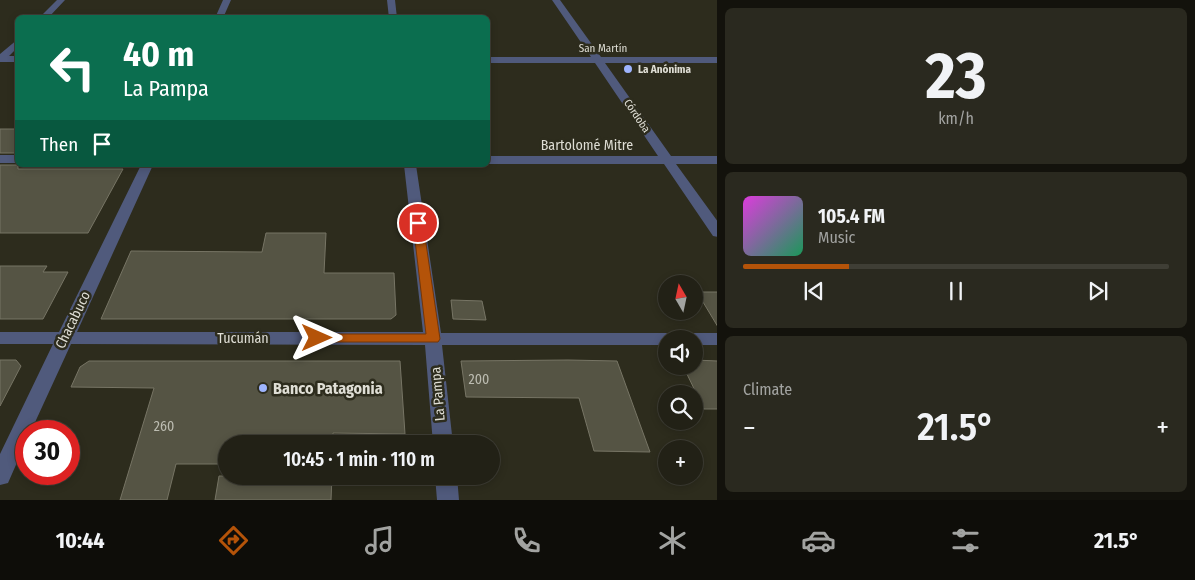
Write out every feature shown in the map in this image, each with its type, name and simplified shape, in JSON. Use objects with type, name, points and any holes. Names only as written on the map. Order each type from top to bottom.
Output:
[{"type":"street","points":[[46,15],[61,0]]},
{"type":"street","points":[[220,15],[227,0]]},
{"type":"street","points":[[391,0],[393,15]]},
{"type":"street","name":"Córdoba","points":[[556,0],[717,232]]},
{"type":"street","points":[[0,59],[15,45]]},
{"type":"street","points":[[0,59],[15,59]]},
{"type":"street","name":"San Martín","points":[[490,60],[717,60]]},
{"type":"street","points":[[0,159],[15,159]]},
{"type":"street","name":"Bartolomé Mitre","points":[[490,160],[717,160]]},
{"type":"street","name":"Chacabuco","points":[[0,476],[147,167]]},
{"type":"street","name":"La Pampa","points":[[410,167],[433,339],[442,435]]},
{"type":"street","name":"Tucumán","points":[[0,338],[658,339]]},
{"type":"street","points":[[703,339],[717,339]]},
{"type":"street","points":[[447,485],[448,500]]},
{"type":"building","points":[[0,129],[15,129],[15,153],[0,153]]},
{"type":"building","points":[[0,165],[15,165],[18,169],[123,169],[88,233],[0,233]]},
{"type":"building","points":[[266,233],[326,233],[324,273],[394,273],[396,315],[391,319],[101,319],[131,251],[262,252]]},
{"type":"building","points":[[0,266],[47,266],[43,272],[68,272],[43,319],[0,319]]},
{"type":"building","points":[[703,292],[717,292],[717,325],[703,302]]},
{"type":"building","points":[[451,300],[482,301],[486,320],[453,319]]},
{"type":"building","points":[[0,360],[16,360],[21,366],[0,406]]},
{"type":"building","points":[[703,360],[717,361],[717,409],[704,409],[703,385],[692,385],[687,375],[703,375]]},
{"type":"building","points":[[89,361],[400,361],[405,434],[218,435],[218,464],[176,464],[167,500],[120,500],[154,388],[71,387],[80,367]]},
{"type":"building","points":[[461,361],[617,361],[650,452],[594,451],[579,398],[466,397]]},
{"type":"building","points":[[218,482],[218,485],[332,485],[331,500],[215,500]]},
{"type":"place","name":"La Anónima","points":[[628,69]]},
{"type":"place","name":"Banco Patagonia","points":[[263,388]]},
{"type":"route","points":[[317,338],[433,339],[418,223]]}]
